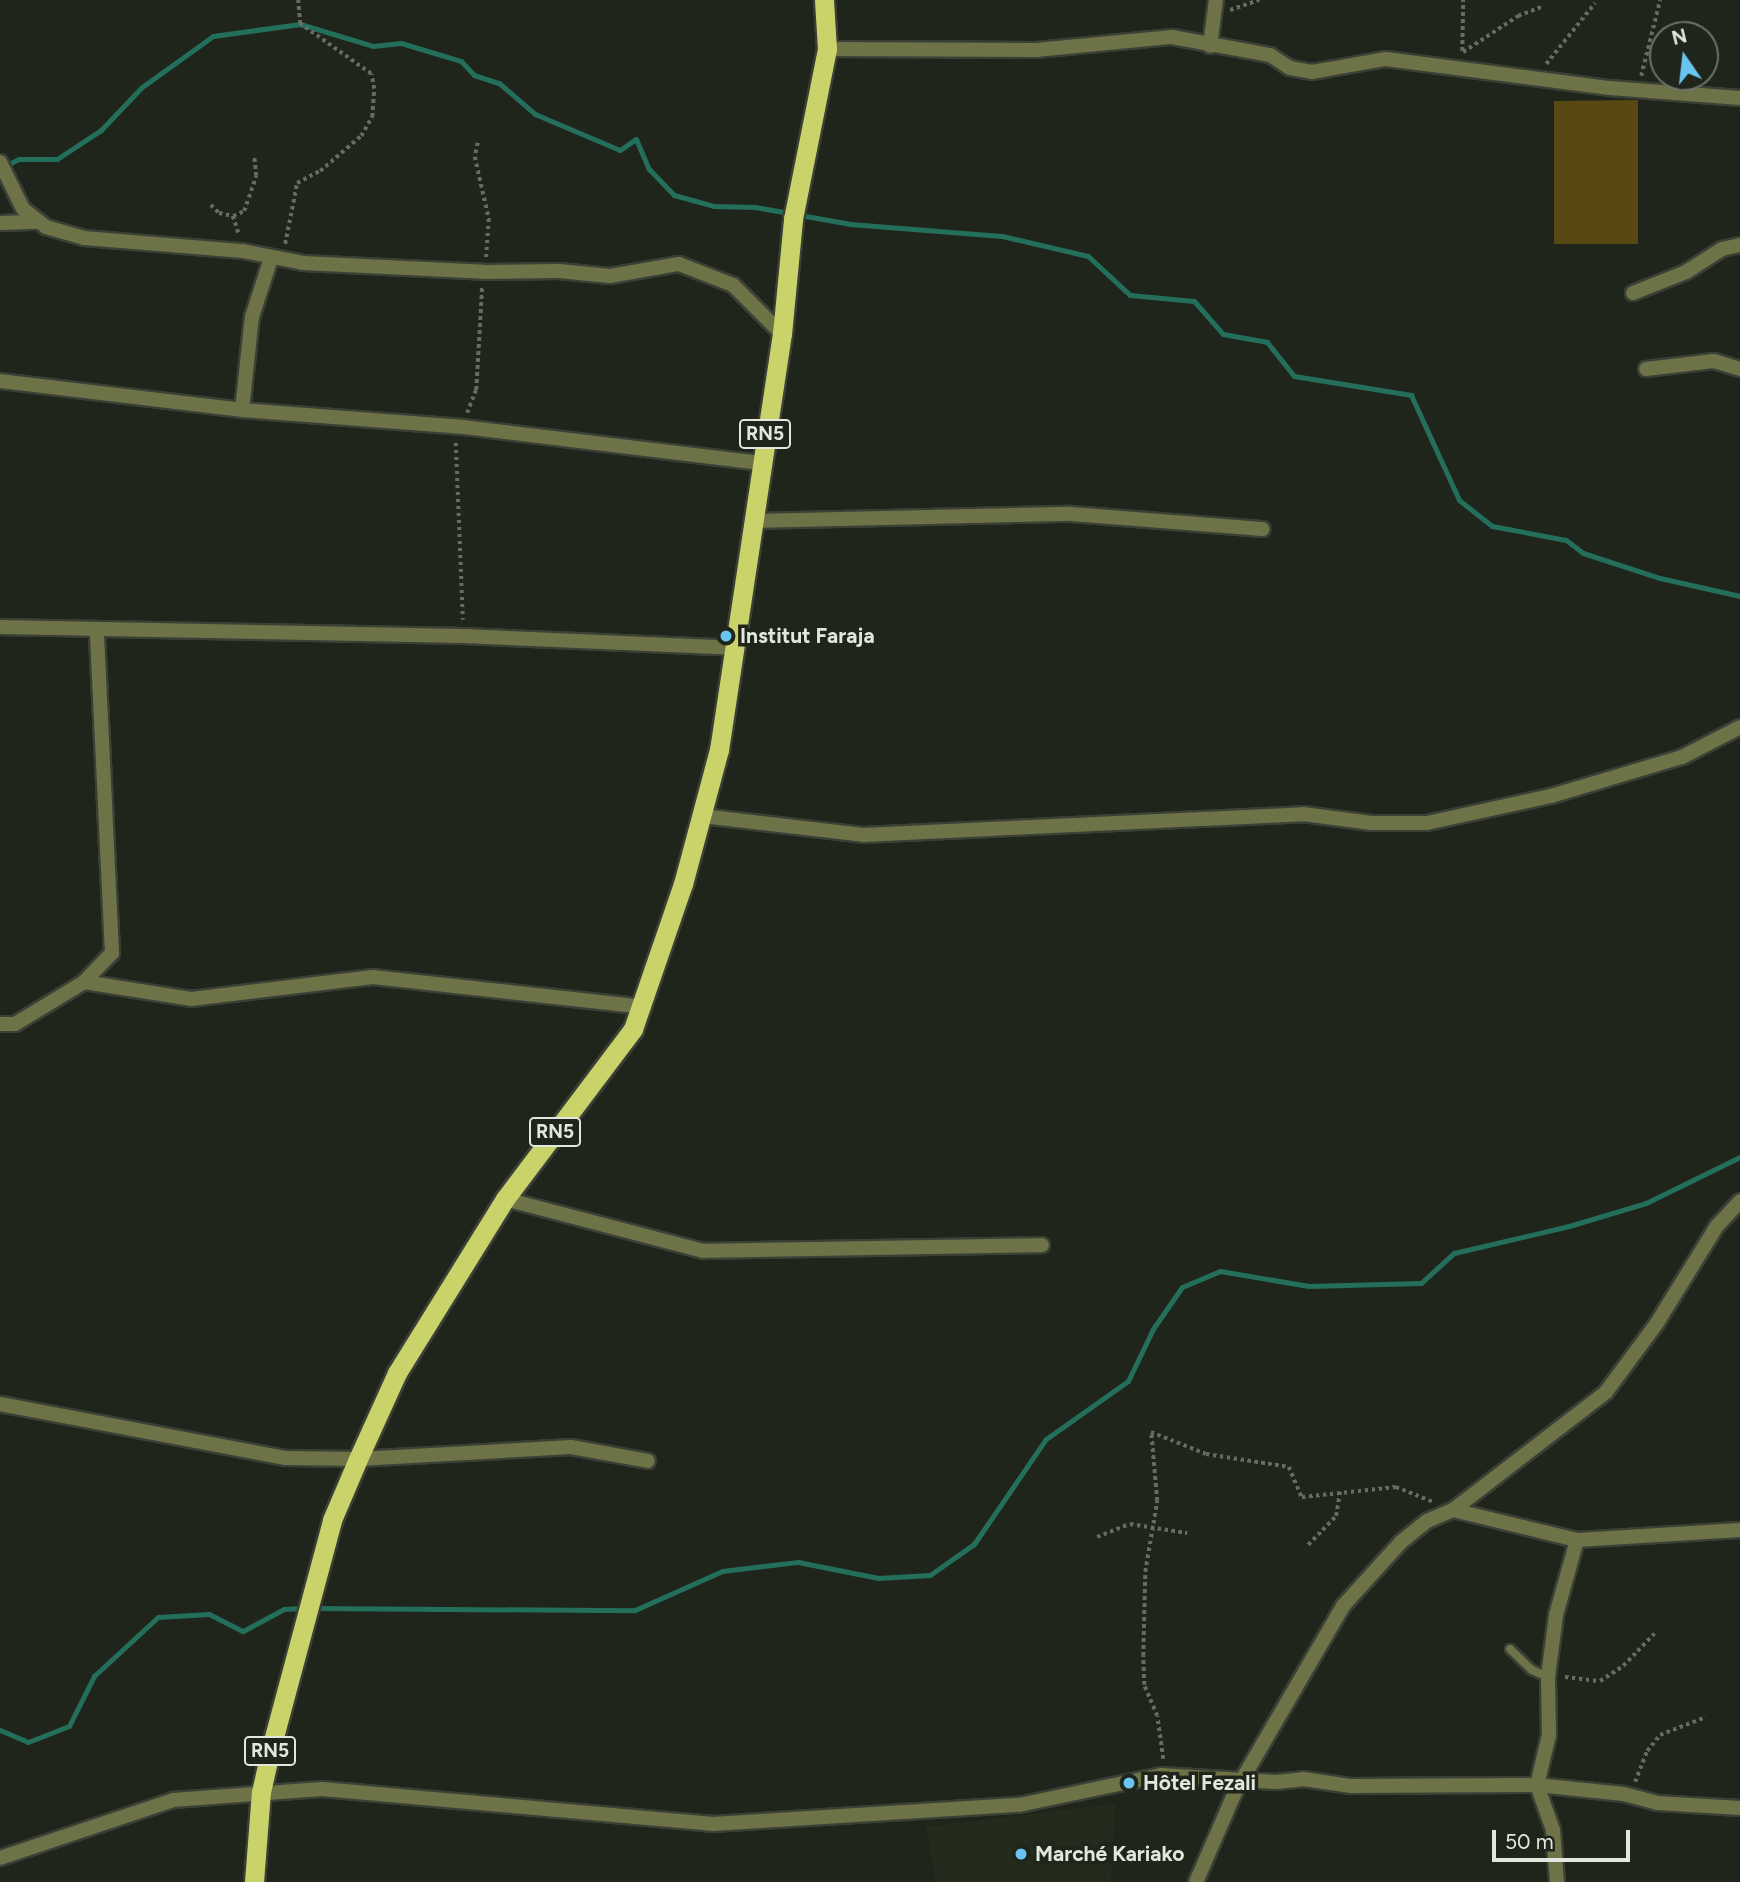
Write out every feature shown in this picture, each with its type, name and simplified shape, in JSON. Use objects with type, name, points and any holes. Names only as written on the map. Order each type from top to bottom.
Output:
[{"type":"highway","name":"RN5","points":[[254,1882],[261,1792],[332,1520],[397,1373],[505,1199],[612,1059],[644,1007],[702,816],[719,750],[760,463],[782,334],[794,214],[827,48],[824,0]]},
{"type":"street","points":[[1210,46],[1216,0]]},
{"type":"street","points":[[827,48],[1036,50],[1172,37],[1270,55],[1290,68],[1312,72],[1386,59],[1526,78],[1740,98]]},
{"type":"street","points":[[0,162],[23,209],[38,222]]},
{"type":"street","points":[[0,223],[38,222],[84,238],[243,251],[277,259],[484,272],[559,271],[610,276],[679,264],[733,285],[782,334]]},
{"type":"street","points":[[1633,293],[1686,272],[1721,249],[1740,245]]},
{"type":"street","points":[[242,410],[252,317],[277,259]]},
{"type":"street","points":[[1646,369],[1714,361],[1740,369]]},
{"type":"street","points":[[0,382],[242,410],[463,427],[760,463]]},
{"type":"street","points":[[752,521],[1071,514],[1262,529]]},
{"type":"street","points":[[0,627],[463,636],[734,648]]},
{"type":"street","points":[[0,1024],[15,1024],[84,982],[112,953],[97,629]]},
{"type":"street","points":[[702,816],[863,835],[1303,814],[1371,823],[1427,822],[1551,796],[1682,757],[1740,727]]},
{"type":"street","points":[[84,982],[191,999],[373,977],[644,1007]]},
{"type":"street","points":[[505,1199],[703,1251],[1042,1245]]},
{"type":"street","points":[[1196,1882],[1242,1779],[1343,1606],[1401,1542],[1427,1521],[1453,1510],[1605,1392],[1657,1323],[1717,1226],[1740,1201]]},
{"type":"street","points":[[0,1404],[286,1458],[358,1459],[571,1447],[648,1461]]},
{"type":"street","points":[[1453,1510],[1577,1541],[1740,1530]]},
{"type":"street","points":[[1557,1882],[1553,1830],[1536,1785],[1549,1735],[1548,1677],[1556,1615],[1577,1541]]},
{"type":"street","points":[[0,1858],[173,1800],[261,1792],[350,1790],[750,1824],[1019,1805],[1161,1775],[1303,1779],[1351,1786],[1536,1785],[1624,1794],[1657,1803],[1740,1808]]},
{"type":"lane","points":[[1510,1649],[1532,1670],[1548,1677]]},
{"type":"path","points":[[277,259],[297,183],[320,171],[361,136],[372,117],[374,89],[371,74],[300,24],[295,5],[298,0]]},
{"type":"path","points":[[1215,23],[1231,9],[1259,0]]},
{"type":"path","points":[[1463,0],[1461,54],[1478,40],[1542,7]]},
{"type":"path","points":[[1638,88],[1660,0]]},
{"type":"path","points":[[1526,78],[1552,60],[1595,3]]},
{"type":"path","points":[[463,636],[455,507],[456,445],[476,390],[489,227],[475,158],[478,143]]},
{"type":"path","points":[[211,205],[219,214],[233,216],[244,211],[256,177],[254,158]]},
{"type":"path","points":[[1161,1775],[1160,1729],[1147,1700],[1143,1656],[1145,1572],[1157,1501],[1151,1432],[1206,1454],[1275,1461],[1289,1467],[1302,1497],[1340,1490],[1396,1487],[1453,1510]]},
{"type":"path","points":[[1308,1545],[1336,1516],[1340,1490]]},
{"type":"path","points":[[1097,1537],[1130,1524],[1153,1524],[1164,1532],[1188,1532]]},
{"type":"path","points":[[1548,1677],[1600,1681],[1634,1657],[1641,1642],[1654,1634]]},
{"type":"path","points":[[1624,1794],[1637,1780],[1647,1751],[1660,1735],[1706,1717]]},
{"type":"shaded area","points":[[1638,100],[1638,244],[1554,244],[1554,101]]},
{"type":"shaded area","name":"Marché Kariako","points":[[1115,1804],[1111,1882],[936,1882],[926,1827]]},
{"type":"waterway","points":[[3,167],[19,159],[57,159],[101,130],[142,87],[213,36],[300,24],[373,46],[401,43],[461,61],[474,75],[499,83],[535,114],[620,150],[636,139],[649,169],[674,195],[714,206],[755,207],[850,224],[1002,236],[1088,256],[1130,295],[1194,301],[1223,334],[1267,342],[1294,376],[1411,395],[1459,500],[1492,526],[1566,540],[1583,553],[1660,578],[1740,596]]},
{"type":"waterway","points":[[312,1608],[635,1610],[722,1571],[798,1562],[878,1578],[930,1575],[974,1544],[1046,1439],[1128,1381],[1153,1329],[1182,1287],[1220,1271],[1309,1286],[1421,1283],[1454,1253],[1569,1226],[1646,1203],[1740,1157]]},
{"type":"waterway","points":[[0,1730],[28,1742],[69,1726],[94,1676],[158,1617],[209,1614],[243,1631],[284,1609],[302,1608]]},
{"type":"place","name":"Institut Faraja","points":[[726,636]]},
{"type":"place","name":"Hôtel Fezali","points":[[1129,1783]]},
{"type":"place","name":"Marché Kariako","points":[[1021,1854]]}]
